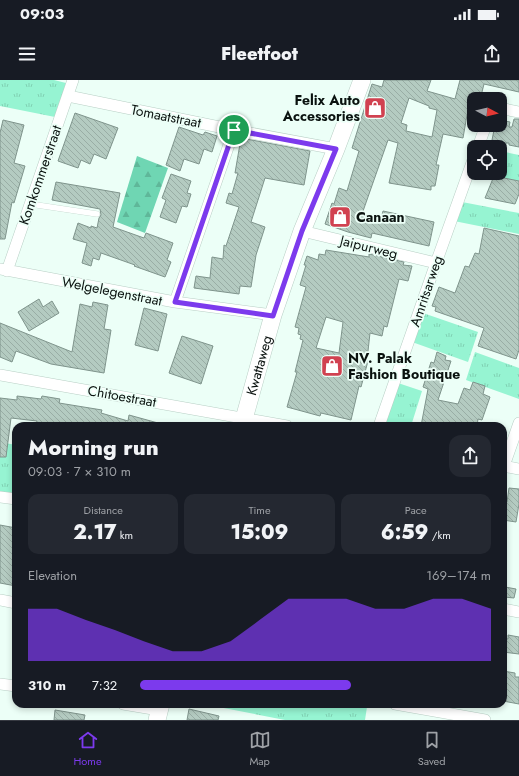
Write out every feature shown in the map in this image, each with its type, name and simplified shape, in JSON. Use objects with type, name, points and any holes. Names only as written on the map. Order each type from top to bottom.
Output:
[{"type":"main road","name":"Kwattaweg","points":[[243,422],[273,316],[302,231],[336,149],[362,80]]},
{"type":"street","name":"Komkommerstraat","points":[[3,270],[30,204],[74,80]]},
{"type":"street","name":"Tomaatstraat","points":[[68,96],[336,149]]},
{"type":"street","points":[[507,110],[519,112]]},
{"type":"street","points":[[175,302],[234,130]]},
{"type":"street","name":"Amritsarweg","points":[[380,422],[467,177]]},
{"type":"street","name":"Jaipurweg","points":[[302,231],[436,264]]},
{"type":"street","name":"Welgelegenstraat","points":[[3,270],[175,302],[273,316]]},
{"type":"street","name":"Chitoestraat","points":[[0,375],[243,422]]},
{"type":"street","points":[[507,455],[519,423]]},
{"type":"street","points":[[507,467],[519,469]]},
{"type":"street","points":[[0,496],[12,498]]},
{"type":"street","points":[[0,600],[12,602]]},
{"type":"street","points":[[507,610],[519,612]]},
{"type":"street","points":[[0,684],[12,686]]},
{"type":"street","points":[[144,708],[159,711]]},
{"type":"street","points":[[418,708],[485,720]]},
{"type":"lane","points":[[30,204],[97,214]]},
{"type":"green space","points":[[0,80],[54,80],[66,83],[55,117],[0,106]]},
{"type":"green space","points":[[507,152],[519,155],[519,184],[500,180],[507,180]]},
{"type":"green space","points":[[137,156],[168,168],[145,233],[117,222]]},
{"type":"green space","points":[[462,202],[519,213],[519,234],[454,221]]},
{"type":"green space","points":[[423,313],[478,332],[468,362],[412,342]]},
{"type":"green space","points":[[475,352],[519,368],[519,399],[466,380]]},
{"type":"green space","points":[[398,383],[422,391],[412,422],[384,422]]},
{"type":"green space","points":[[0,442],[12,444],[12,495],[0,493]]},
{"type":"green space","points":[[224,708],[367,708],[365,720],[285,720]]},
{"type":"building","points":[[384,80],[431,80],[427,91],[455,99],[460,80],[519,80],[519,92],[484,84],[482,92],[467,92],[467,115],[463,138],[443,134],[436,165],[439,165],[435,186],[431,186],[431,190],[389,183],[398,143],[388,140],[362,214],[381,219],[383,211],[434,222],[429,246],[372,233],[371,238],[325,224],[339,188],[347,191],[359,151],[352,148],[372,84],[382,87]],"holes":[[[409,98],[429,106],[429,108],[437,110],[432,137],[406,131],[407,125],[401,123]]]},
{"type":"building","points":[[75,113],[118,128],[106,159],[94,154],[90,164],[81,160],[78,168],[58,161]]},
{"type":"building","points":[[514,119],[519,119],[519,147],[509,145],[507,140],[492,140],[494,132],[507,132],[507,121],[510,122],[509,127],[512,127]]},
{"type":"building","points":[[3,120],[24,125],[14,163],[25,166],[14,203],[12,202],[5,239],[0,239],[0,133]]},
{"type":"building","points":[[179,127],[203,135],[205,132],[217,136],[212,152],[204,149],[199,164],[184,159],[180,171],[166,165]]},
{"type":"building","points":[[241,138],[310,151],[304,185],[265,178],[251,222],[265,227],[256,255],[251,287],[240,286],[239,294],[194,288],[196,276],[210,278],[212,257],[223,259],[224,245],[226,246],[239,207],[226,203],[229,193],[232,194],[238,173],[235,173]]},
{"type":"building","points":[[171,174],[191,181],[187,193],[191,194],[187,207],[182,206],[176,223],[160,217],[166,200],[162,198]]},
{"type":"building","points":[[507,179],[519,181],[519,194],[515,204],[485,198],[492,180],[507,180]]},
{"type":"building","points":[[56,182],[120,193],[113,227],[144,238],[146,233],[173,243],[167,260],[171,262],[165,277],[101,253],[99,260],[93,258],[91,266],[82,263],[87,243],[73,239],[78,223],[91,228],[91,226],[97,228],[101,215],[100,209],[52,200]]},
{"type":"building","points":[[484,228],[519,236],[519,350],[516,359],[478,346],[484,328],[435,311],[436,307],[432,306],[439,287],[455,293],[465,266],[469,267],[475,253],[479,254]]},
{"type":"building","points":[[326,250],[369,257],[369,254],[404,262],[403,265],[412,266],[408,281],[399,279],[387,327],[384,326],[382,336],[370,333],[368,361],[361,387],[359,386],[351,420],[321,413],[320,416],[287,407],[297,372],[295,372],[303,340],[300,339],[301,335],[298,334],[299,328],[295,327],[306,287],[300,285],[306,265],[304,265],[307,256],[318,260],[319,254],[325,255]],"holes":[[[326,317],[343,322],[339,353],[316,348]]]},
{"type":"building","points":[[39,299],[43,307],[52,301],[59,313],[29,331],[18,312]]},
{"type":"building","points":[[93,302],[108,305],[104,329],[111,330],[104,373],[51,364],[16,351],[12,362],[0,357],[0,323],[72,352],[80,304],[92,307]]},
{"type":"building","points":[[144,308],[167,314],[158,351],[135,345]]},
{"type":"building","points":[[182,336],[213,346],[201,384],[169,373]]},
{"type":"building","points":[[437,352],[446,356],[445,360],[451,361],[438,400],[458,404],[464,388],[470,390],[473,382],[485,386],[483,394],[490,397],[482,420],[478,419],[478,422],[422,422],[428,389],[423,387],[431,362],[434,363]]},
{"type":"building","points":[[17,396],[41,399],[42,396],[60,399],[59,403],[102,410],[101,413],[128,421],[129,415],[154,422],[37,422],[11,418],[6,457],[0,457],[0,398],[17,400]]},
{"type":"building","points":[[509,488],[519,489],[519,504],[516,522],[507,521]]},
{"type":"building","points":[[0,525],[12,527],[12,585],[0,583]]},
{"type":"building","points":[[507,587],[516,589],[514,598],[507,597]]},
{"type":"building","points":[[508,635],[519,637],[519,654],[507,652]]},
{"type":"building","points":[[507,672],[515,673],[515,677],[519,677],[519,704],[507,702]]},
{"type":"building","points":[[189,709],[219,716],[218,720],[187,720]]},
{"type":"building","points":[[55,710],[85,715],[84,720],[54,720]]},
{"type":"place","name":"Felix Auto Accessories","points":[[375,108]]},
{"type":"place","name":"Canaan","points":[[340,217]]},
{"type":"place","name":"NV. Palak Fashion Boutique","points":[[332,366]]},
{"type":"route","points":[[234,130],[336,149],[302,231],[273,316],[175,302],[234,130]]}]
